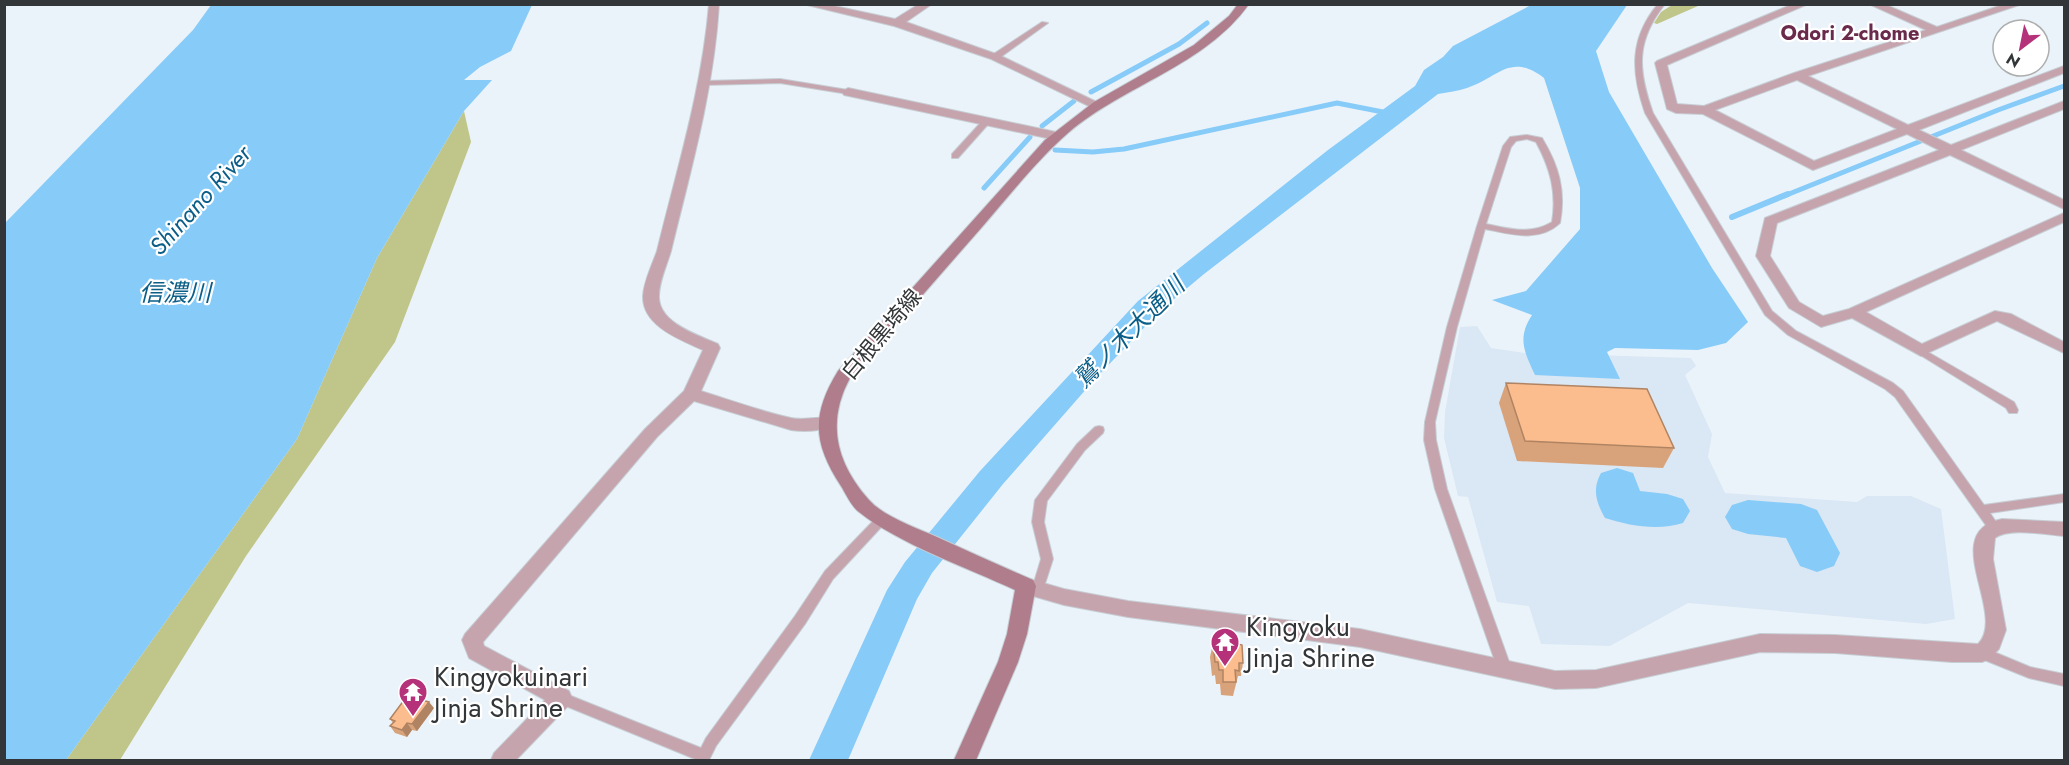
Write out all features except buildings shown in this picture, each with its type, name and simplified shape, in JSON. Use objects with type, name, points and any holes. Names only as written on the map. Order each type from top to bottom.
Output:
[{"type":"main road","name":"白根黒埼線","points":[[1032,588],[888,524],[862,506],[837,466],[829,442],[826,423],[836,389],[844,375],[1056,136],[1098,105],[1201,45],[1218,33],[1244,4]]},
{"type":"main road","points":[[965,760],[1008,662],[1032,588]]},
{"type":"street","points":[[502,760],[561,698],[476,652],[472,640],[651,433],[691,394],[712,348],[672,329],[655,313],[651,298],[704,83],[713,33],[714,4]]},
{"type":"street","points":[[808,4],[897,23],[995,57],[1098,105]]},
{"type":"street","points":[[897,23],[927,4]]},
{"type":"street","points":[[1803,4],[1661,63],[1671,106],[1677,110],[1705,110],[1798,76],[2017,4]]},
{"type":"street","points":[[1874,4],[1936,31]]},
{"type":"street","points":[[1705,110],[1812,166],[2064,69]]},
{"type":"street","points":[[1798,76],[2064,205]]},
{"type":"street","points":[[848,92],[1056,136]]},
{"type":"street","points":[[2064,105],[1770,221],[1763,256],[1794,305],[1821,322],[1854,312],[2064,217]]},
{"type":"street","points":[[1854,312],[1921,351],[1995,316],[2006,318],[2064,348]]},
{"type":"street","points":[[691,394],[791,424],[807,426],[826,423]]},
{"type":"street","points":[[1032,588],[1064,597],[1128,609],[1360,638],[1556,680],[1596,679],[1760,643],[1835,644],[1952,653],[1982,653],[1992,645],[1996,630],[1996,612],[1983,566],[1983,553],[1989,532],[1994,528],[2064,529]]},
{"type":"lane","points":[[1662,4],[1646,22],[1640,39],[1638,69],[1644,101],[1768,313],[1792,333],[1889,386],[1899,394],[1994,528]]},
{"type":"lane","points":[[995,57],[1044,23]]},
{"type":"lane","points":[[704,83],[780,81],[848,92]]},
{"type":"lane","points":[[955,156],[987,121]]},
{"type":"lane","points":[[1481,226],[1530,234],[1543,232],[1556,223],[1560,201],[1553,164],[1539,140],[1527,137],[1514,139],[1507,147],[1481,226],[1452,327],[1430,422],[1430,440],[1441,489],[1505,670]]},
{"type":"lane","points":[[1921,351],[2010,405],[2013,410]]},
{"type":"lane","points":[[1032,588],[1047,559],[1038,522],[1041,500],[1081,447],[1099,430]]},
{"type":"lane","points":[[1983,510],[2064,498]]},
{"type":"lane","points":[[561,698],[703,758],[711,742],[800,620],[829,575],[888,524]]},
{"type":"lane","points":[[1982,653],[2029,672],[2064,680]]},
{"type":"shaded area","points":[[1477,326],[1491,348],[1525,353],[1691,358],[1696,366],[1685,375],[1712,434],[1708,457],[1725,493],[1857,502],[1867,496],[1911,496],[1941,509],[1955,619],[1926,624],[1688,603],[1610,646],[1541,644],[1529,606],[1497,602],[1468,497],[1458,496],[1444,438],[1445,412],[1460,327]]},
{"type":"green space","points":[[1672,5],[1698,6],[1657,24],[1654,23],[1661,12]]},
{"type":"green space","points":[[464,111],[471,142],[395,342],[246,556],[120,760],[66,760],[297,439],[377,258]]},
{"type":"water","name":"信濃川","points":[[211,5],[532,5],[511,51],[480,67],[464,80],[492,80],[464,111],[377,258],[297,439],[66,760],[5,760],[5,223],[193,30]]},
{"type":"water","name":"鷲ノ木大通川","points":[[1531,5],[1627,5],[1596,51],[1609,92],[1712,268],[1748,322],[1726,343],[1698,350],[1615,348],[1607,352],[1620,379],[1535,375],[1523,338],[1532,315],[1492,300],[1526,291],[1580,229],[1580,188],[1544,78],[1522,67],[1513,67],[1467,88],[1438,94],[1204,274],[1161,310],[1095,379],[1003,484],[932,573],[917,599],[848,760],[809,760],[887,590],[905,562],[980,471],[1138,301],[1328,150],[1415,86],[1424,70],[1443,57],[1453,46]]},
{"type":"waterway","points":[[1091,92],[1179,44],[1207,23]]},
{"type":"waterway","points":[[1784,196],[2064,86]]},
{"type":"waterway","points":[[1042,126],[1074,101]]},
{"type":"waterway","points":[[1055,150],[1093,152],[1124,149],[1337,103],[1388,113]]},
{"type":"waterway","points":[[984,188],[1030,137]]},
{"type":"waterway","points":[[1732,217],[1788,194]]},
{"type":"waterway","points":[[1617,485],[1621,506],[1667,511]]},
{"type":"waterway","points":[[1748,517],[1801,522],[1817,553]]},
{"type":"place","name":"Kingyoku Jinja Shrine","points":[[1225,668]]},
{"type":"place","name":"Kingyokuinari Jinja Shrine","points":[[413,718]]},
{"type":"district","name":"Odori 2-chome","points":[[1850,33]]},
{"type":"water label","name":"Shinano River","points":[[200,200]]}]
